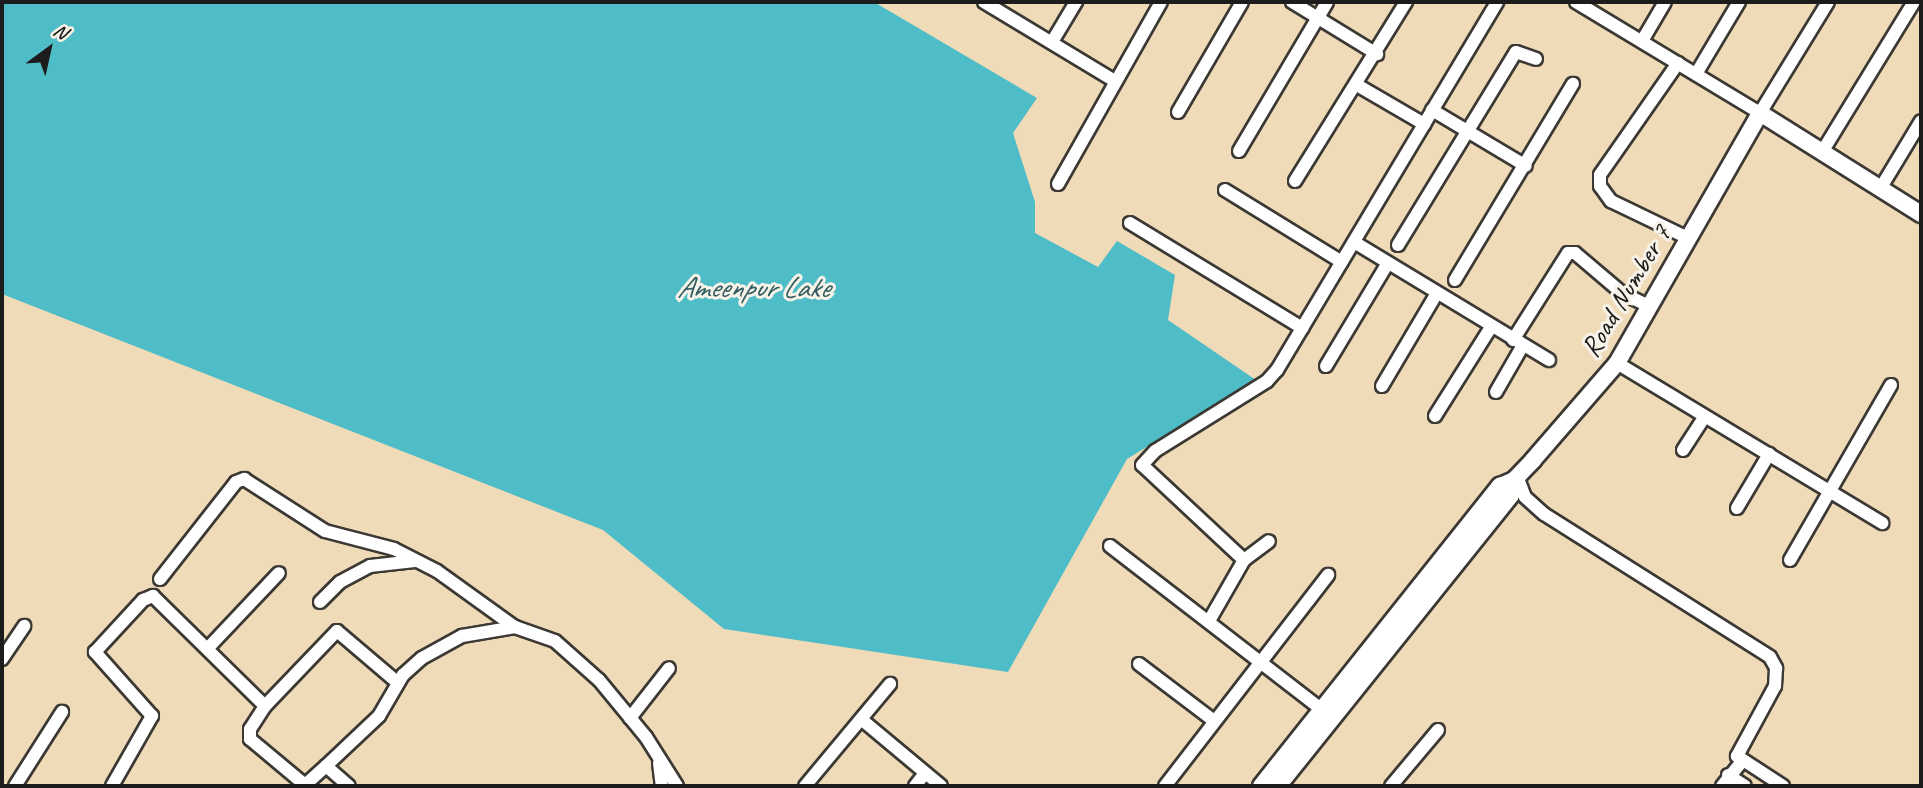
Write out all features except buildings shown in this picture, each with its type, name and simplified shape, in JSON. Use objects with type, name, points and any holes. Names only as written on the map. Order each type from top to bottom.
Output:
[{"type":"street","points":[[1052,42],[1076,2]]},
{"type":"street","points":[[1178,112],[1242,2]]},
{"type":"street","points":[[1292,2],[1377,54]]},
{"type":"street","points":[[1239,151],[1327,2]]},
{"type":"street","points":[[1295,181],[1377,54],[1406,2]]},
{"type":"street","points":[[1244,560],[1142,465],[1154,451],[1267,381],[1342,262],[1496,2]]},
{"type":"street","points":[[1578,2],[1921,214]]},
{"type":"street","points":[[1642,41],[1665,2]]},
{"type":"street","points":[[1696,74],[1739,2]]},
{"type":"street","points":[[1760,113],[1828,2]]},
{"type":"street","points":[[1822,152],[1914,2]]},
{"type":"street","points":[[989,3],[1115,81]]},
{"type":"street","points":[[1058,184],[1155,4]]},
{"type":"street","points":[[1398,245],[1516,52],[1536,59]]},
{"type":"street","points":[[1678,63],[1600,175],[1600,186],[1611,201],[1688,238]]},
{"type":"street","points":[[1455,280],[1573,84]]},
{"type":"street","points":[[1357,85],[1424,124]]},
{"type":"street","points":[[1433,110],[1526,166]]},
{"type":"street","name":"Road Number 7","points":[[1261,786],[1327,714],[1381,647],[1500,486],[1516,478],[1617,363],[1760,113]]},
{"type":"street","points":[[1880,189],[1921,121]]},
{"type":"street","points":[[1225,190],[1342,262]]},
{"type":"street","points":[[1130,223],[1302,328]]},
{"type":"street","points":[[1354,242],[1490,327],[1549,360]]},
{"type":"street","points":[[1496,392],[1518,343],[1567,253],[1575,253],[1622,293],[1649,306]]},
{"type":"street","points":[[1326,366],[1388,262]]},
{"type":"street","points":[[1382,386],[1437,293]]},
{"type":"street","points":[[1435,416],[1490,327]]},
{"type":"street","points":[[1617,363],[1882,523]]},
{"type":"street","points":[[1790,560],[1891,385]]},
{"type":"street","points":[[1683,450],[1705,416]]},
{"type":"street","points":[[1737,508],[1769,454]]},
{"type":"street","points":[[1516,478],[1525,497],[1544,514],[1770,657],[1776,668],[1775,686],[1737,756],[1783,786]]},
{"type":"street","points":[[160,579],[236,482],[244,479],[326,531],[394,549],[418,561],[515,627],[555,641],[599,680],[630,718],[677,786]]},
{"type":"street","points":[[1209,621],[1244,560],[1269,541]]},
{"type":"street","points":[[1110,546],[1327,714]]},
{"type":"street","points":[[320,602],[340,582],[370,566],[418,561]]},
{"type":"street","points":[[208,648],[279,573]]},
{"type":"street","points":[[1165,786],[1328,575]]},
{"type":"street","points":[[115,785],[152,716],[95,654],[97,648],[153,596],[265,706]]},
{"type":"street","points":[[2,659],[24,626]]},
{"type":"street","points":[[398,683],[337,631],[265,706],[250,729],[250,740],[305,785],[379,716],[398,683],[422,658],[462,636],[515,627]]},
{"type":"street","points":[[1139,664],[1214,721]]},
{"type":"street","points":[[630,718],[669,668]]},
{"type":"street","points":[[805,786],[890,684]]},
{"type":"street","points":[[15,786],[62,712]]},
{"type":"street","name":"Road Number 7","points":[[1278,786],[1327,714]]},
{"type":"street","points":[[862,719],[941,786]]},
{"type":"street","points":[[1391,786],[1438,730]]},
{"type":"street","points":[[1743,760],[1725,781],[1745,786]]},
{"type":"street","points":[[659,762],[662,786]]},
{"type":"street","points":[[326,766],[349,786]]},
{"type":"street","points":[[915,786],[925,774]]},
{"type":"water","name":"Ameenpur Lake","points":[[2,2],[874,2],[1037,98],[1013,133],[1035,202],[1035,233],[1098,267],[1117,241],[1175,275],[1168,320],[1256,380],[1127,459],[1008,672],[724,629],[603,530],[2,294]]}]
